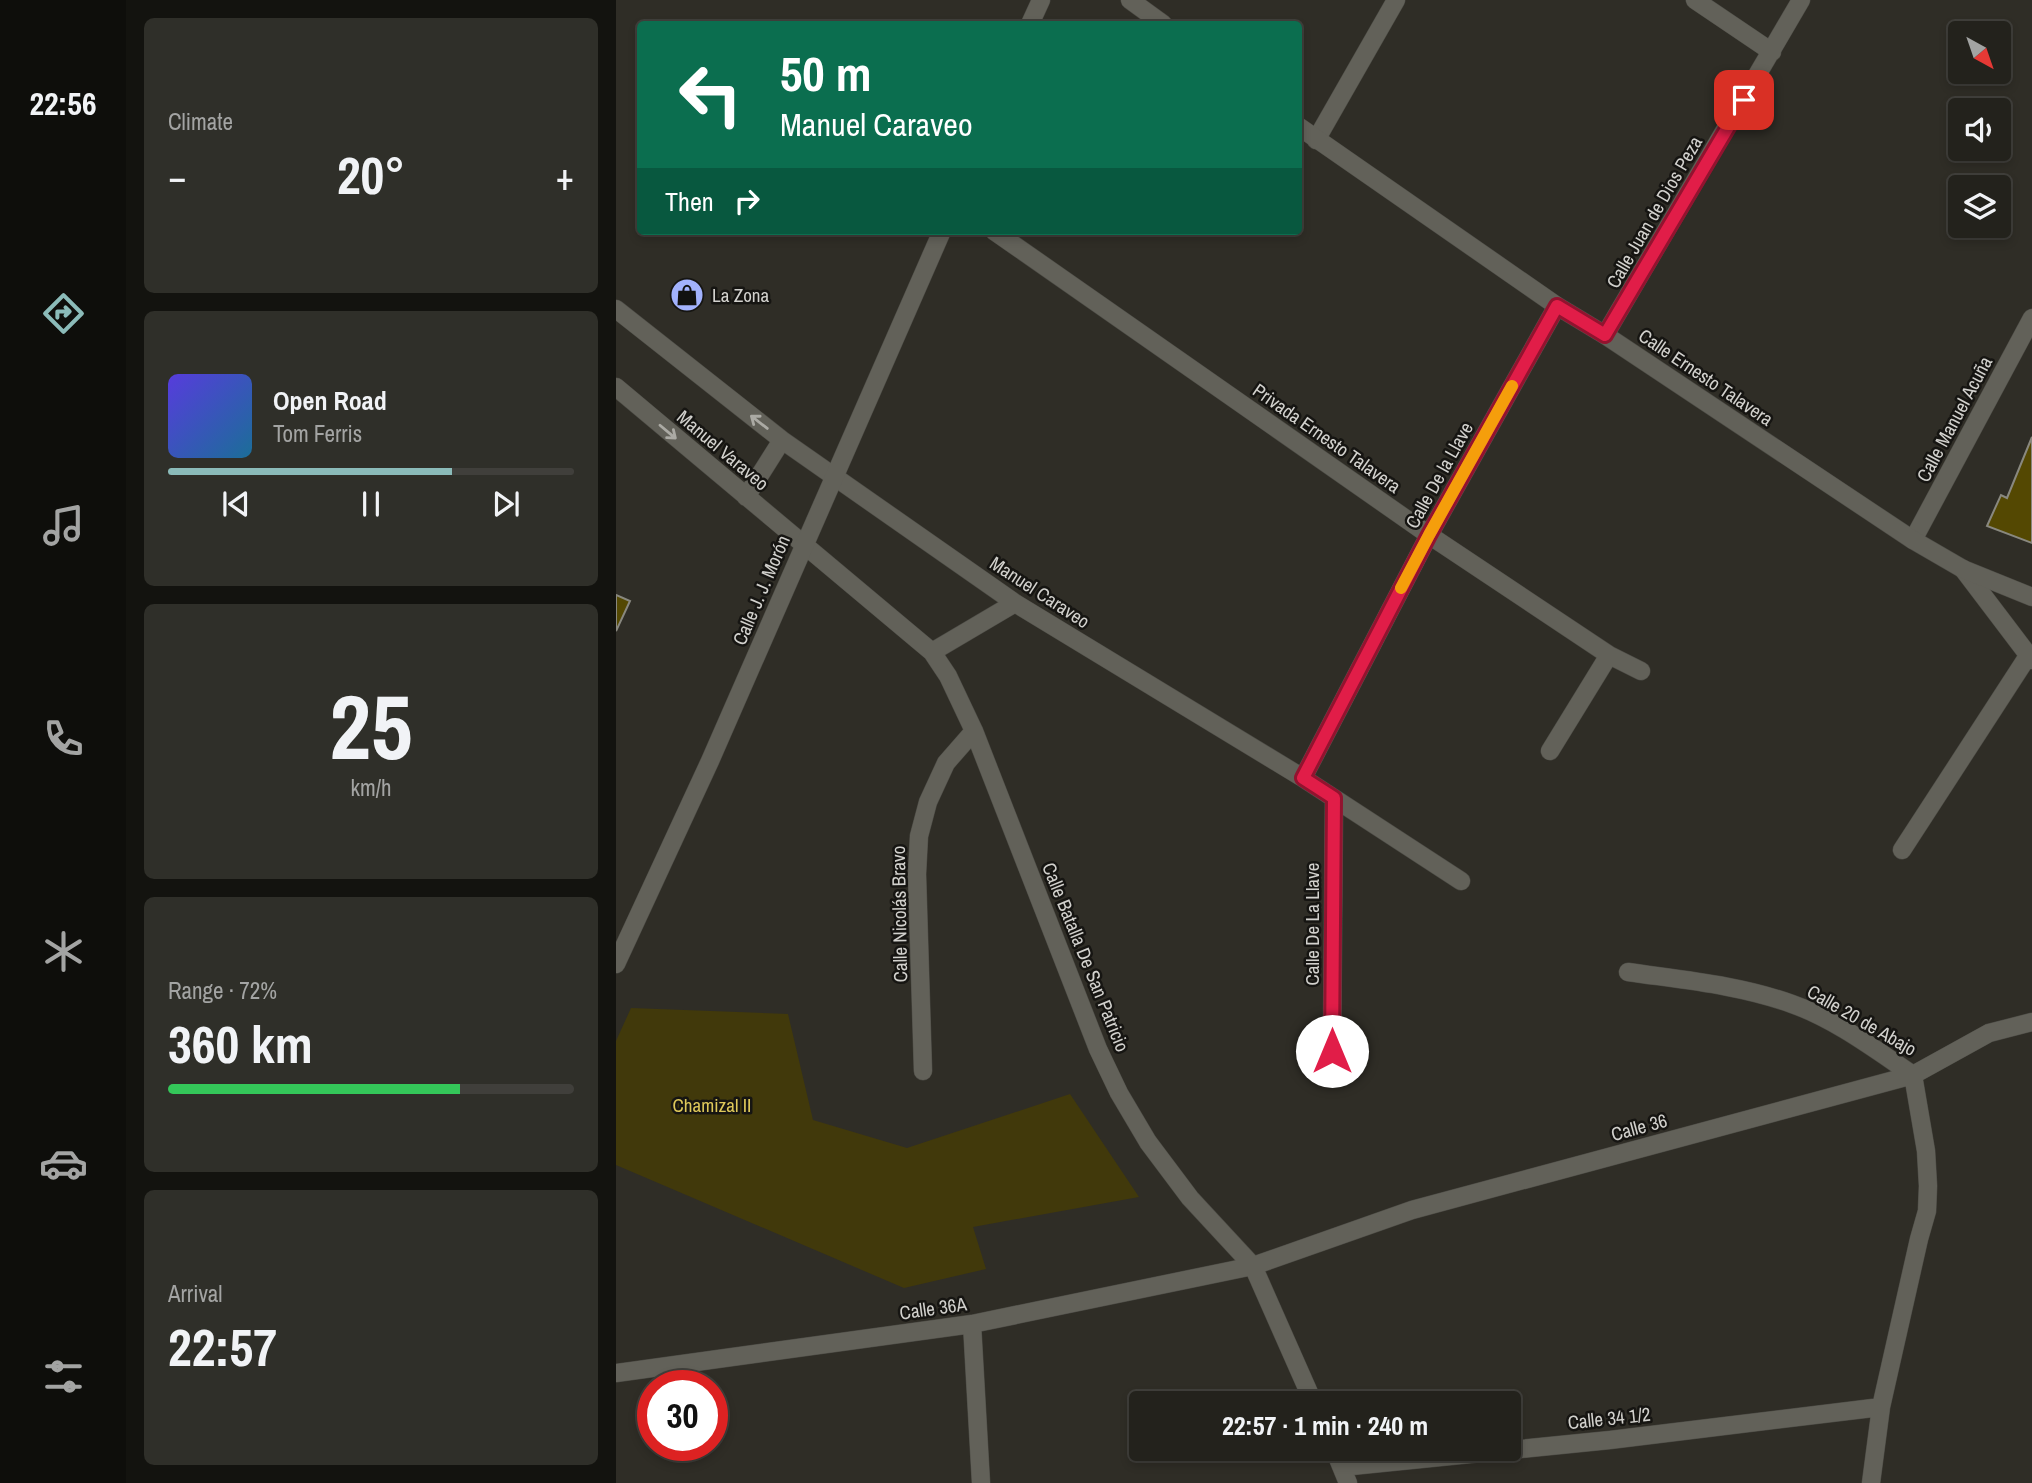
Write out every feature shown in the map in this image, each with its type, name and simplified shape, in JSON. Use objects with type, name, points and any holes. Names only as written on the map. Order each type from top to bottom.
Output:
[{"type":"street","points":[[1031,21],[1041,0]]},
{"type":"street","points":[[1130,0],[1159,21]]},
{"type":"street","points":[[1316,139],[1396,0]]},
{"type":"street","points":[[1695,0],[1772,52]]},
{"type":"street","name":"Calle Juan de Dios Peza","points":[[1605,335],[1801,0]]},
{"type":"street","name":"Calle Ernesto Talavera","points":[[1302,129],[1557,306],[1605,335],[1913,540],[1963,569],[2032,597]]},
{"type":"street","name":"Calle J. J. Morón","points":[[616,964],[710,761],[940,235]]},
{"type":"street","name":"Privada Ernesto Talavera","points":[[1000,235],[1429,535],[1609,655],[1641,671]]},
{"type":"street","name":"Calle De la Llave","points":[[1303,778],[1429,535],[1557,306]]},
{"type":"street","name":"Manuel Caraveo","points":[[616,309],[782,440],[1015,603],[1303,778],[1461,881]]},
{"type":"street","name":"Calle Manuel Acuña","points":[[1913,540],[2032,318]]},
{"type":"street","name":"Manuel Varaveo","points":[[616,387],[803,544]]},
{"type":"street","points":[[746,497],[782,440]]},
{"type":"street","name":"Calle Batalla De San Patricio","points":[[803,544],[932,652],[948,676],[974,731],[1098,1049],[1119,1093],[1148,1142],[1190,1198],[1253,1266],[1308,1391]]},
{"type":"street","points":[[1902,850],[2030,658],[1963,569]]},
{"type":"street","points":[[932,652],[1015,603]]},
{"type":"street","points":[[1550,751],[1609,655]]},
{"type":"street","name":"Calle Nicolás Bravo","points":[[923,1071],[917,874],[919,836],[928,802],[946,763],[974,731]]},
{"type":"street","name":"Calle De La Llave","points":[[1332,1051],[1334,798]]},
{"type":"street","name":"Calle 20 de Abajo","points":[[1628,972],[1736,988],[1793,1004],[1859,1040],[1913,1075],[1926,1151],[1927,1210],[1881,1407],[1871,1483]]},
{"type":"street","name":"Calle 36","points":[[1253,1266],[1412,1210],[1913,1075],[1989,1033],[2032,1022]]},
{"type":"street","name":"Calle 36A","points":[[616,1373],[972,1324],[1253,1266]]},
{"type":"street","points":[[972,1324],[981,1483]]},
{"type":"street","name":"Calle 34 1/2","points":[[1345,1475],[1881,1407]]},
{"type":"green space","name":"Chamizal II","points":[[631,1008],[788,1014],[813,1120],[907,1148],[1070,1094],[1139,1197],[973,1227],[986,1269],[904,1288],[616,1165],[616,1041]]},
{"type":"building","points":[[2032,437],[2032,543],[1987,526],[2001,495],[2007,498]]},
{"type":"building","points":[[616,595],[630,601],[616,631]]},
{"type":"slow traffic","points":[[1401,588],[1512,386]]},
{"type":"place","name":"La Zona","points":[[687,295]]},
{"type":"route","points":[[1332,1051],[1334,798],[1303,778],[1429,535],[1557,306],[1605,335],[1744,100]]}]
